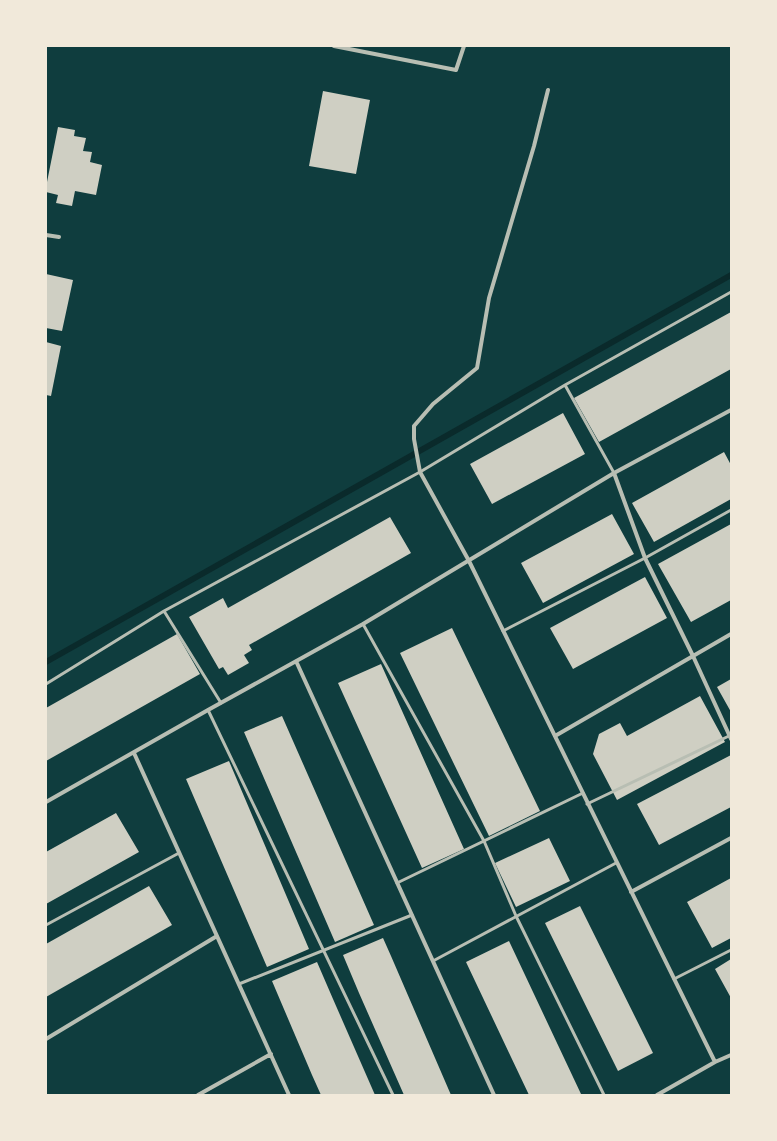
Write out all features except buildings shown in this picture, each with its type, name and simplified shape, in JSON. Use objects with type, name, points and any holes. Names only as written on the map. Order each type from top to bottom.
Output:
[{"type":"street","points":[[334,46],[456,70],[464,46]]},
{"type":"street","points":[[548,90],[534,146],[489,298],[477,368],[433,404],[414,426],[414,439],[418,454],[420,472],[469,561],[714,1062]]},
{"type":"street","points":[[46,235],[59,237]]},
{"type":"street","points":[[46,802],[363,624],[614,473],[731,410]]},
{"type":"street","points":[[614,473],[645,558],[730,736]]},
{"type":"street","points":[[555,736],[731,634]]},
{"type":"street","points":[[296,661],[494,1095]]},
{"type":"street","points":[[134,753],[289,1095]]},
{"type":"street","points":[[630,892],[731,838]]},
{"type":"street","points":[[46,1039],[217,936]]},
{"type":"street","points":[[198,1095],[271,1054]]},
{"type":"street","points":[[657,1095],[714,1062],[731,1055]]},
{"type":"lane","points":[[46,684],[164,611],[420,472],[565,385],[731,292]]},
{"type":"lane","points":[[565,385],[614,473]]},
{"type":"lane","points":[[503,631],[645,558],[731,510]]},
{"type":"lane","points":[[164,611],[221,703]]},
{"type":"lane","points":[[363,624],[484,841],[516,916],[604,1095]]},
{"type":"lane","points":[[208,710],[393,1095]]},
{"type":"lane","points":[[587,804],[730,736]]},
{"type":"lane","points":[[397,883],[583,793]]},
{"type":"lane","points":[[46,925],[179,853]]},
{"type":"lane","points":[[433,961],[616,863]]},
{"type":"lane","points":[[239,984],[412,915]]},
{"type":"lane","points":[[674,979],[731,950]]},
{"type":"waterway","points":[[46,662],[731,275]]}]
